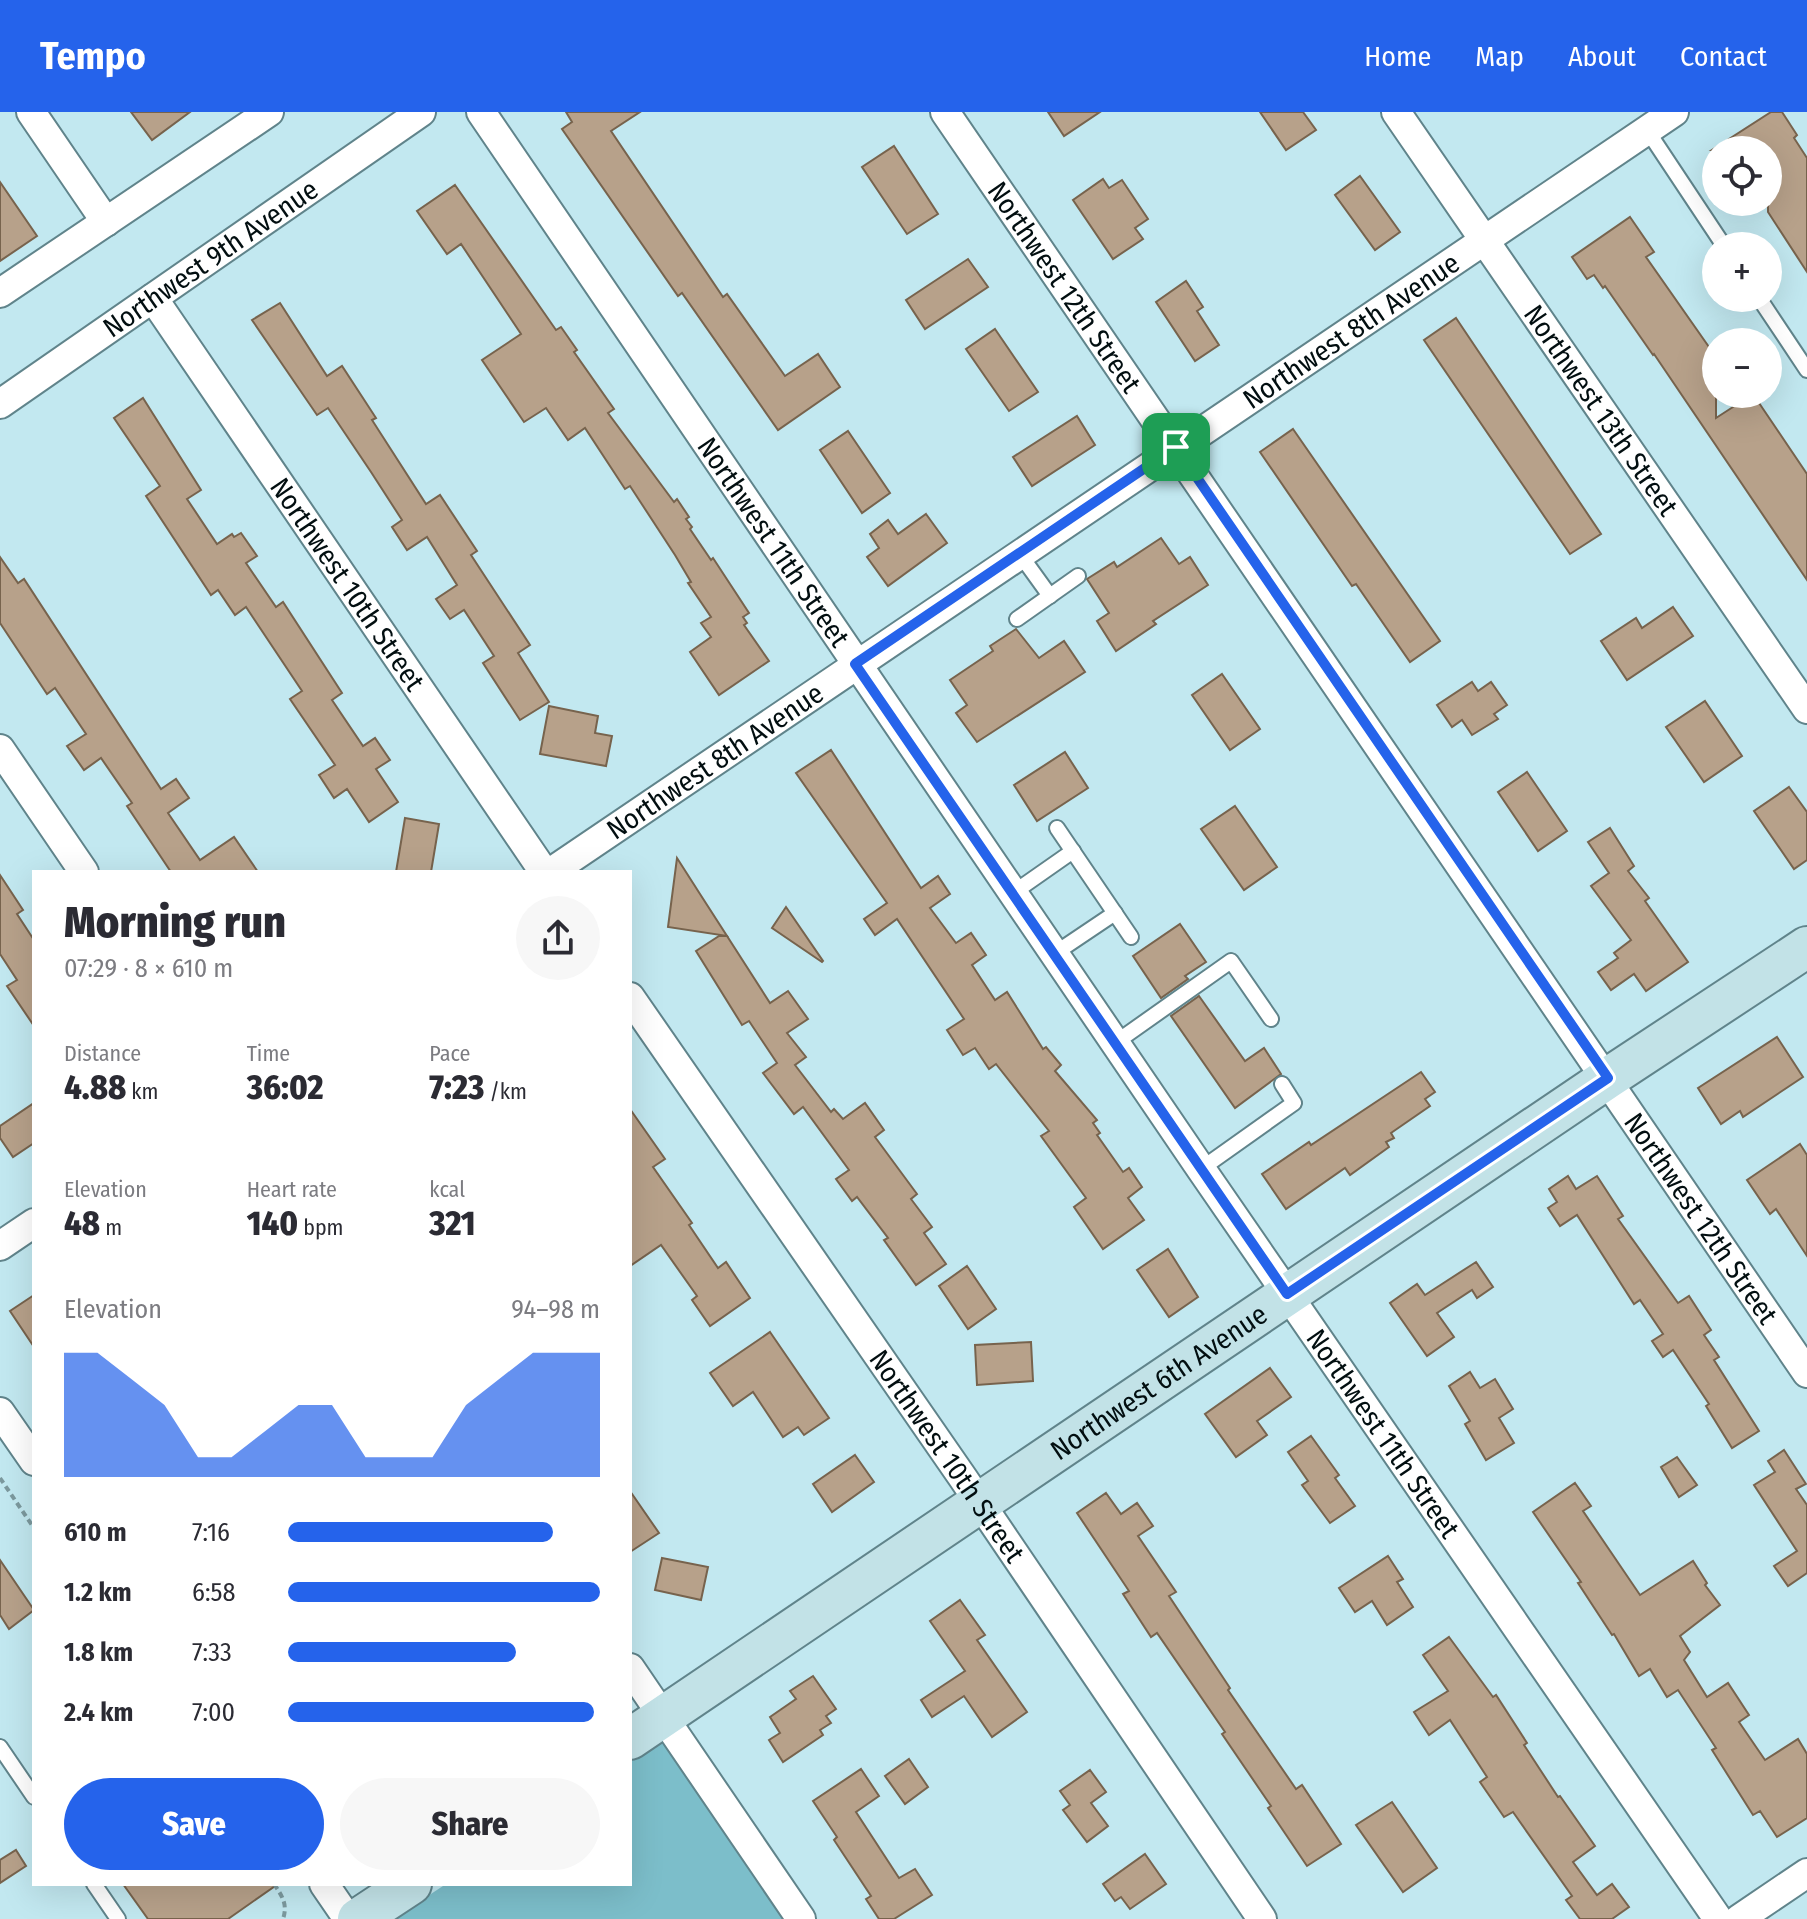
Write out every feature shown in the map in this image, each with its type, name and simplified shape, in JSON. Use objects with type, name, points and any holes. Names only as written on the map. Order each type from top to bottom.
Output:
[{"type":"street","points":[[31,112],[106,222]]},
{"type":"street","points":[[0,293],[269,112]]},
{"type":"street","name":"Northwest 9th Avenue","points":[[0,404],[421,112]]},
{"type":"street","name":"Northwest 11th Street","points":[[481,112],[855,664],[1718,1919]]},
{"type":"street","name":"Northwest 12th Street","points":[[945,112],[1807,1373]]},
{"type":"street","name":"Northwest 13th Street","points":[[1396,112],[1807,709]]},
{"type":"street","name":"Northwest 8th Avenue","points":[[554,870],[1482,239],[1674,112]]},
{"type":"street","name":"Northwest 10th Street","points":[[153,298],[543,870]]},
{"type":"street","points":[[0,749],[83,870]]},
{"type":"street","name":"Northwest 6th Avenue","points":[[632,1738],[1287,1294],[1807,947]]},
{"type":"street","name":"Northwest 10th Street","points":[[632,1000],[980,1503],[1262,1919]]},
{"type":"street","points":[[0,1246],[32,1224]]},
{"type":"street","points":[[0,1412],[32,1458]]},
{"type":"street","points":[[632,1671],[801,1919]]},
{"type":"street","points":[[1739,1919],[1807,1873]]},
{"type":"street","points":[[325,1886],[348,1919]]},
{"type":"street","points":[[358,1919],[408,1886]]},
{"type":"lane","points":[[1647,130],[1715,232]]},
{"type":"lane","points":[[1768,312],[1807,370]]},
{"type":"lane","points":[[1019,553],[1050,596]]},
{"type":"lane","points":[[1017,619],[1078,576]]},
{"type":"lane","points":[[1057,828],[1131,937]]},
{"type":"lane","points":[[1013,893],[1073,851]]},
{"type":"lane","points":[[1054,954],[1115,913]]},
{"type":"lane","points":[[1115,1043],[1231,961],[1271,1019]]},
{"type":"lane","points":[[1201,1169],[1294,1103],[1282,1084]]},
{"type":"lane","points":[[0,1747],[32,1794]]},
{"type":"lane","points":[[95,1886],[118,1919]]},
{"type":"path","points":[[0,1478],[32,1525]]},
{"type":"path","points":[[275,1886],[284,1899],[286,1911],[283,1919]]},
{"type":"shaded area","points":[[661,1739],[783,1919],[393,1919],[443,1886],[632,1886],[632,1759]]},
{"type":"building","points":[[131,112],[190,112],[152,140]]},
{"type":"building","points":[[566,112],[640,112],[611,131],[723,297],[727,294],[785,376],[818,354],[840,387],[778,430],[682,293],[678,296],[562,129],[572,122]]},
{"type":"building","points":[[1048,112],[1100,112],[1064,136]]},
{"type":"building","points":[[1260,112],[1303,112],[1316,130],[1286,150]]},
{"type":"building","points":[[1771,112],[1782,112],[1797,135],[1794,138],[1807,158],[1807,272],[1771,216],[1782,216],[1782,136],[1734,136]]},
{"type":"building","points":[[894,146],[938,214],[907,234],[862,167]]},
{"type":"building","points":[[1360,176],[1400,232],[1375,250],[1335,195]]},
{"type":"building","points":[[1103,179],[1109,188],[1122,180],[1148,219],[1135,228],[1143,239],[1113,259],[1073,200]]},
{"type":"building","points":[[0,182],[37,236],[0,261]]},
{"type":"building","points":[[455,185],[556,330],[561,327],[577,350],[574,352],[614,409],[608,413],[674,502],[677,499],[689,517],[686,519],[692,527],[690,529],[749,613],[743,617],[747,623],[744,625],[769,661],[719,695],[690,652],[711,637],[701,623],[711,617],[630,486],[625,489],[585,428],[568,440],[546,408],[524,422],[482,360],[521,334],[461,244],[447,254],[417,211]]},
{"type":"building","points":[[1630,217],[1654,252],[1646,257],[1702,337],[1702,408],[1716,408],[1716,418],[1731,408],[1762,408],[1807,474],[1807,580],[1605,286],[1603,288],[1594,275],[1587,279],[1572,257]]},
{"type":"building","points":[[968,259],[988,287],[925,329],[906,300]]},
{"type":"building","points":[[1186,281],[1203,307],[1197,311],[1219,345],[1195,361],[1156,302]]},
{"type":"building","points":[[280,303],[327,376],[342,366],[376,418],[372,420],[426,504],[440,495],[477,551],[471,555],[530,645],[518,653],[549,702],[520,720],[483,663],[494,656],[464,610],[450,619],[436,599],[457,585],[427,537],[407,550],[392,527],[402,520],[328,408],[317,415],[252,320]]},
{"type":"building","points":[[1456,318],[1601,534],[1570,554],[1424,340]]},
{"type":"building","points":[[995,329],[1038,392],[1009,411],[966,349]]},
{"type":"building","points":[[143,398],[201,490],[187,499],[217,544],[232,534],[234,537],[241,533],[257,556],[246,563],[276,607],[283,602],[342,693],[332,700],[363,746],[375,738],[390,760],[376,769],[398,802],[369,822],[347,789],[334,798],[319,775],[335,765],[290,699],[302,691],[246,607],[235,615],[218,590],[211,595],[146,496],[160,486],[114,418]]},
{"type":"building","points":[[1077,416],[1095,445],[1032,486],[1013,457]]},
{"type":"building","points":[[1293,429],[1440,641],[1410,662],[1356,584],[1352,586],[1260,452]]},
{"type":"building","points":[[848,431],[890,493],[862,513],[820,450]]},
{"type":"building","points":[[926,514],[947,543],[888,586],[867,557],[879,548],[870,534],[888,520],[898,534]]},
{"type":"building","points":[[1161,538],[1179,564],[1190,557],[1208,585],[1153,621],[1156,624],[1116,651],[1097,621],[1109,613],[1087,579],[1114,562],[1117,567]]},
{"type":"building","points":[[0,557],[18,583],[24,579],[161,789],[176,779],[189,798],[168,813],[200,860],[234,837],[257,870],[170,870],[127,806],[132,803],[101,758],[84,770],[67,746],[86,734],[55,688],[47,694],[0,623]]},
{"type":"building","points":[[1673,607],[1693,636],[1627,680],[1601,641],[1636,618],[1642,628]]},
{"type":"building","points":[[1016,629],[1039,658],[1064,641],[1085,672],[977,742],[956,713],[967,705],[950,680],[993,651],[990,646]]},
{"type":"building","points":[[1222,674],[1260,729],[1230,750],[1192,695]]},
{"type":"building","points":[[1472,682],[1478,691],[1491,682],[1507,705],[1494,714],[1498,719],[1472,735],[1462,720],[1452,727],[1437,705]]},
{"type":"building","points":[[1705,701],[1742,756],[1704,782],[1666,727]]},
{"type":"building","points":[[549,706],[598,716],[595,733],[612,736],[606,766],[540,754]]},
{"type":"building","points":[[831,750],[921,888],[938,876],[950,894],[930,908],[956,943],[971,933],[986,955],[972,965],[995,1000],[1007,992],[1043,1049],[1046,1047],[1061,1065],[1055,1071],[1097,1120],[1093,1123],[1100,1133],[1097,1135],[1123,1172],[1129,1168],[1142,1187],[1128,1198],[1144,1220],[1103,1249],[1074,1207],[1086,1198],[1041,1136],[1049,1131],[996,1064],[989,1069],[975,1048],[963,1055],[947,1030],[964,1019],[897,919],[875,935],[864,919],[887,903],[796,773]]},
{"type":"building","points":[[1065,752],[1088,788],[1037,821],[1014,785]]},
{"type":"building","points":[[1527,772],[1567,831],[1538,851],[1498,792]]},
{"type":"building","points":[[1789,787],[1807,812],[1807,860],[1794,869],[1754,811]]},
{"type":"building","points":[[1235,806],[1277,867],[1244,890],[1201,829]]},
{"type":"building","points":[[405,818],[439,824],[431,870],[396,870]]},
{"type":"building","points":[[1610,828],[1634,866],[1628,871],[1649,898],[1645,901],[1688,962],[1646,991],[1634,974],[1611,990],[1598,972],[1618,958],[1614,953],[1631,940],[1591,886],[1609,873],[1588,842]]},
{"type":"building","points":[[677,858],[700,894],[727,936],[668,927]]},
{"type":"building","points":[[0,875],[23,910],[17,914],[32,937],[32,1023],[7,986],[17,980],[0,954]]},
{"type":"building","points":[[786,907],[823,961],[822,962],[772,928]]},
{"type":"building","points":[[1180,924],[1206,962],[1161,998],[1133,956]]},
{"type":"building","points":[[719,936],[727,936],[770,1003],[788,991],[808,1019],[787,1033],[806,1057],[795,1065],[831,1112],[834,1109],[843,1119],[865,1103],[884,1130],[875,1137],[917,1194],[911,1199],[932,1227],[924,1233],[946,1264],[916,1285],[884,1240],[888,1238],[857,1197],[852,1201],[836,1179],[849,1170],[803,1107],[794,1114],[763,1073],[777,1063],[749,1021],[742,1025],[696,951]]},
{"type":"building","points":[[1199,996],[1245,1061],[1264,1048],[1281,1074],[1235,1108],[1171,1016]]},
{"type":"building","points":[[1777,1037],[1803,1077],[1743,1117],[1740,1111],[1721,1124],[1698,1088]]},
{"type":"building","points":[[1421,1072],[1435,1092],[1425,1099],[1430,1106],[1391,1133],[1394,1138],[1386,1142],[1389,1147],[1350,1175],[1345,1168],[1286,1209],[1262,1174]]},
{"type":"building","points":[[32,1104],[32,1144],[13,1157],[0,1138],[0,1126]]},
{"type":"building","points":[[632,1112],[665,1159],[653,1167],[692,1223],[689,1225],[718,1268],[726,1262],[750,1298],[710,1326],[692,1300],[697,1296],[661,1245],[632,1265]]},
{"type":"building","points":[[1800,1144],[1807,1155],[1807,1256],[1776,1209],[1770,1214],[1747,1180]]},
{"type":"building","points":[[1568,1176],[1576,1189],[1597,1176],[1623,1216],[1618,1219],[1678,1303],[1689,1296],[1711,1330],[1704,1335],[1719,1357],[1714,1360],[1759,1431],[1732,1448],[1706,1406],[1709,1404],[1673,1350],[1663,1357],[1652,1341],[1663,1334],[1640,1300],[1634,1304],[1577,1215],[1560,1226],[1548,1208],[1557,1202],[1549,1189]]},
{"type":"building","points":[[1168,1249],[1198,1297],[1169,1317],[1137,1270]]},
{"type":"building","points":[[1476,1262],[1493,1287],[1477,1298],[1472,1290],[1437,1313],[1454,1337],[1427,1356],[1390,1303],[1417,1284],[1425,1295]]},
{"type":"building","points":[[967,1266],[996,1309],[968,1329],[939,1286]]},
{"type":"building","points":[[32,1296],[32,1344],[10,1311]]},
{"type":"building","points":[[770,1332],[829,1418],[804,1435],[798,1427],[783,1437],[753,1392],[733,1406],[710,1373]]},
{"type":"building","points":[[1031,1342],[1033,1381],[977,1385],[975,1345]]},
{"type":"building","points":[[1270,1368],[1291,1397],[1257,1421],[1267,1435],[1236,1457],[1205,1414]]},
{"type":"building","points":[[1470,1372],[1480,1388],[1495,1379],[1513,1409],[1499,1418],[1514,1443],[1486,1460],[1465,1424],[1470,1421],[1449,1386]]},
{"type":"building","points":[[1311,1436],[1339,1475],[1335,1478],[1355,1506],[1330,1523],[1302,1485],[1308,1481],[1288,1452]]},
{"type":"building","points":[[1784,1450],[1806,1484],[1796,1489],[1807,1505],[1807,1573],[1788,1586],[1774,1566],[1797,1551],[1754,1485],[1775,1472],[1768,1461]]},
{"type":"building","points":[[855,1455],[874,1482],[832,1512],[813,1484]]},
{"type":"building","points":[[1677,1457],[1697,1485],[1679,1497],[1661,1467]]},
{"type":"building","points":[[1575,1483],[1591,1506],[1583,1511],[1640,1595],[1693,1561],[1720,1605],[1680,1636],[1690,1652],[1684,1660],[1707,1697],[1728,1683],[1749,1715],[1739,1722],[1765,1760],[1798,1739],[1807,1754],[1807,1818],[1777,1837],[1760,1811],[1753,1815],[1712,1750],[1716,1748],[1678,1690],[1667,1697],[1650,1669],[1639,1676],[1533,1512]]},
{"type":"building","points":[[1106,1493],[1121,1514],[1137,1503],[1153,1526],[1138,1536],[1176,1592],[1169,1596],[1296,1789],[1302,1785],[1341,1844],[1307,1866],[1222,1734],[1225,1732],[1157,1633],[1151,1637],[1123,1594],[1129,1591],[1077,1513]]},
{"type":"building","points":[[632,1494],[659,1533],[632,1551]]},
{"type":"building","points":[[1388,1556],[1403,1579],[1397,1582],[1413,1607],[1387,1625],[1372,1601],[1355,1612],[1339,1588]]},
{"type":"building","points":[[662,1558],[708,1567],[701,1600],[655,1590]]},
{"type":"building","points":[[0,1560],[32,1612],[9,1629],[0,1615]]},
{"type":"building","points":[[960,1600],[985,1635],[977,1640],[1027,1712],[992,1737],[964,1696],[932,1717],[921,1700],[965,1671],[930,1621]]},
{"type":"building","points":[[1449,1637],[1493,1697],[1496,1695],[1558,1797],[1595,1846],[1573,1862],[1597,1895],[1612,1884],[1629,1907],[1612,1919],[1580,1919],[1566,1900],[1572,1896],[1513,1812],[1504,1817],[1480,1782],[1487,1777],[1450,1720],[1429,1735],[1414,1712],[1448,1691],[1423,1655]]},
{"type":"building","points":[[813,1676],[836,1709],[826,1716],[831,1723],[820,1730],[823,1735],[783,1762],[769,1740],[780,1733],[770,1717],[796,1699],[790,1691]]},
{"type":"building","points":[[909,1759],[928,1787],[905,1804],[885,1776]]},
{"type":"building","points":[[861,1769],[879,1796],[856,1812],[899,1878],[915,1869],[932,1895],[894,1919],[879,1919],[866,1899],[871,1896],[813,1801]]},
{"type":"building","points":[[1090,1770],[1106,1792],[1091,1803],[1108,1826],[1087,1842],[1063,1810],[1070,1805],[1060,1791]]},
{"type":"building","points":[[1392,1802],[1437,1868],[1403,1892],[1356,1825]]},
{"type":"building","points":[[16,1850],[26,1866],[0,1883],[0,1860]]},
{"type":"building","points":[[1145,1854],[1166,1884],[1130,1909],[1121,1897],[1115,1901],[1103,1884]]},
{"type":"building","points":[[124,1886],[275,1886],[228,1919],[148,1919]]},
{"type":"route","points":[[1176,447],[1608,1078],[1287,1294],[855,664],[1176,447]]}]
